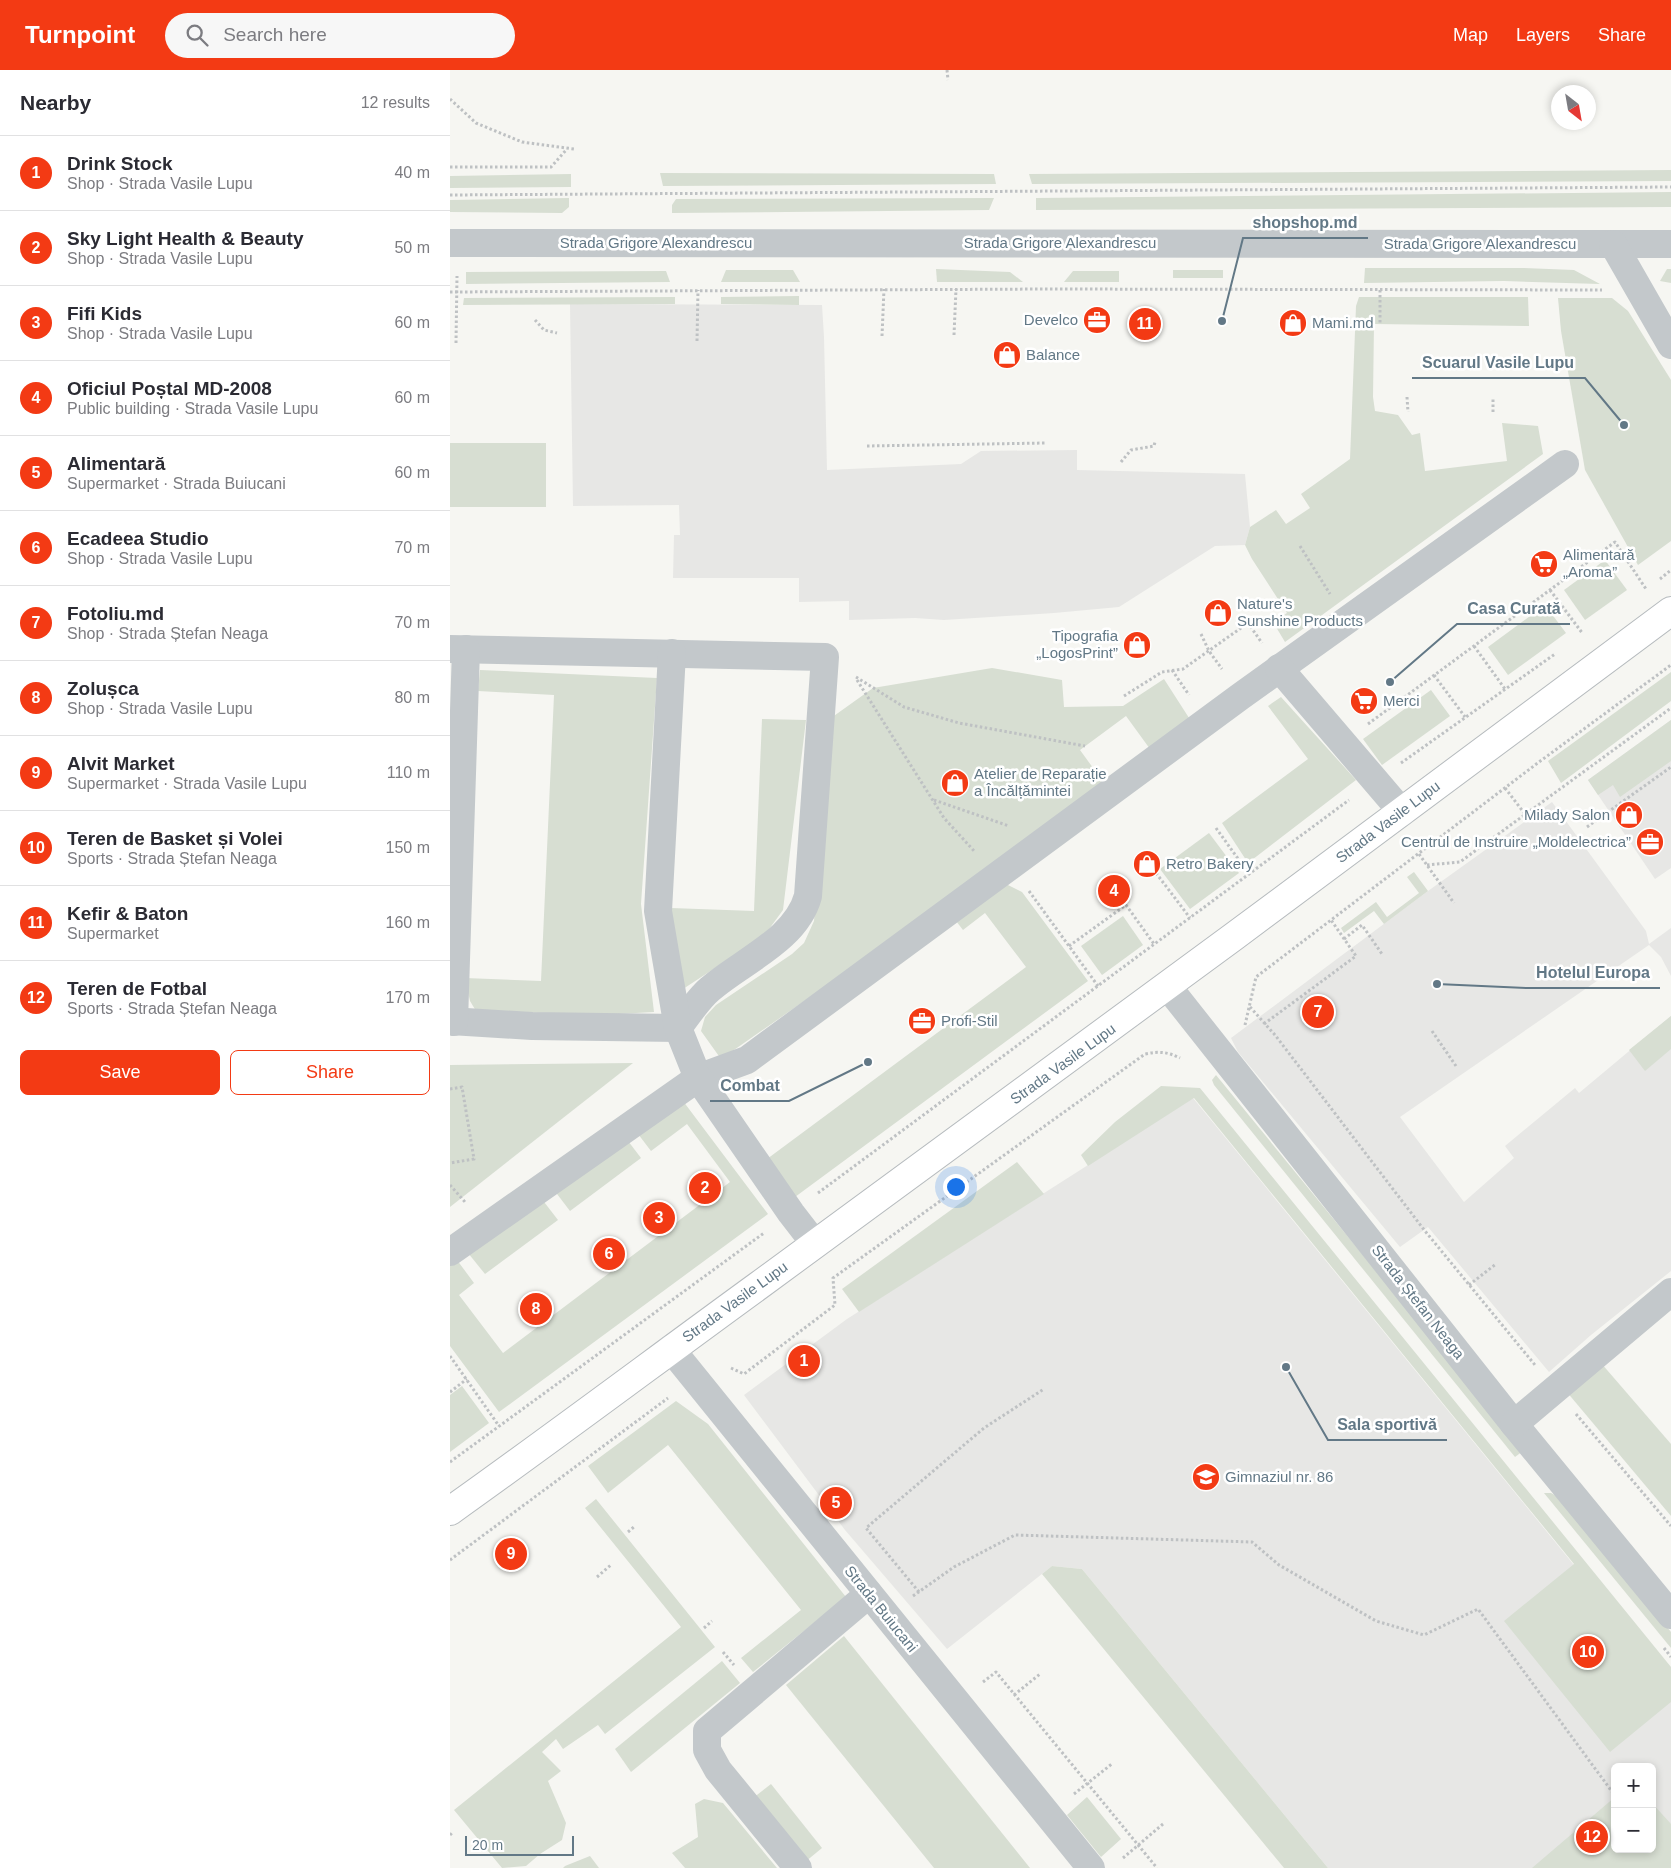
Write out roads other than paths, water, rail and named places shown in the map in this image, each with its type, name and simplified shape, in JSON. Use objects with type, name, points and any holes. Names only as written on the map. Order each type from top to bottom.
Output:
[{"type":"main road","name":"Strada Vasile Lupu","points":[[450,1511],[1168,987],[1671,611]]},
{"type":"street","name":"Strada Grigore Alexandrescu","points":[[450,243],[1671,244]]},
{"type":"street","points":[[1613,244],[1671,345]]},
{"type":"street","points":[[450,1252],[698,1078],[747,1060],[1279,668],[1565,464]]},
{"type":"street","points":[[458,649],[826,656],[808,896],[805,908],[798,919],[777,940],[746,965],[709,990],[678,1028],[532,1026],[452,1021],[458,649]]},
{"type":"street","points":[[672,653],[658,911],[678,1028],[698,1078],[791,1213],[815,1244]]},
{"type":"street","points":[[1279,668],[1402,812]]},
{"type":"street","name":"Strada Ștefan Neaga","points":[[1168,987],[1514,1424],[1671,1615]]},
{"type":"street","points":[[1514,1424],[1671,1292]]},
{"type":"street","name":"Strada Buiucani","points":[[670,1349],[1091,1868]]},
{"type":"street","points":[[798,1868],[718,1770],[707,1750],[706,1731],[869,1594]]},
{"type":"place","name":"Develco","points":[[1097,320]]},
{"type":"place","name":"shopshop.md","points":[[1222,321]]},
{"type":"place","name":"Mami.md","points":[[1293,323]]},
{"type":"place","name":"Kefir & Baton","points":[[1145,324]]},
{"type":"place","name":"Balance","points":[[1007,355]]},
{"type":"place","name":"Scuarul Vasile Lupu","points":[[1624,425]]},
{"type":"place","name":"Alimentară „Aroma”","points":[[1544,564]]},
{"type":"place","name":"Nature's Sunshine Products","points":[[1218,613]]},
{"type":"place","name":"Tipografia „LogosPrint”","points":[[1137,645]]},
{"type":"place","name":"Casa Curată","points":[[1390,682]]},
{"type":"place","name":"Merci","points":[[1364,701]]},
{"type":"place","name":"Atelier de Reparație a Încălțămintei","points":[[955,783]]},
{"type":"place","name":"Milady Salon","points":[[1629,815]]},
{"type":"place","name":"Centrul de Instruire „Moldelectrica”","points":[[1650,842]]},
{"type":"place","name":"Retro Bakery","points":[[1147,864]]},
{"type":"place","name":"Oficiul Poștal MD-2008","points":[[1114,891]]},
{"type":"place","name":"Hotelul Europa","points":[[1437,984]]},
{"type":"place","name":"Fotoliu.md","points":[[1318,1012]]},
{"type":"place","name":"Profi-Stil","points":[[922,1021]]},
{"type":"place","name":"Combat","points":[[868,1062]]},
{"type":"place","name":"Sky Light Health & Beauty","points":[[705,1188]]},
{"type":"place","name":"Fifi Kids","points":[[659,1218]]},
{"type":"place","name":"Ecadeea Studio","points":[[609,1254]]},
{"type":"place","name":"Zolușca","points":[[536,1309]]},
{"type":"place","name":"Drink Stock","points":[[804,1361]]},
{"type":"place","name":"Sala sportivă","points":[[1286,1367]]},
{"type":"place","name":"Gimnaziul nr. 86","points":[[1206,1477]]},
{"type":"place","name":"Alimentară","points":[[836,1503]]},
{"type":"place","name":"Alvit Market","points":[[511,1554]]},
{"type":"place","name":"Teren de Basket și Volei","points":[[1588,1652]]},
{"type":"place","name":"Teren de Fotbal","points":[[1592,1837]]}]
